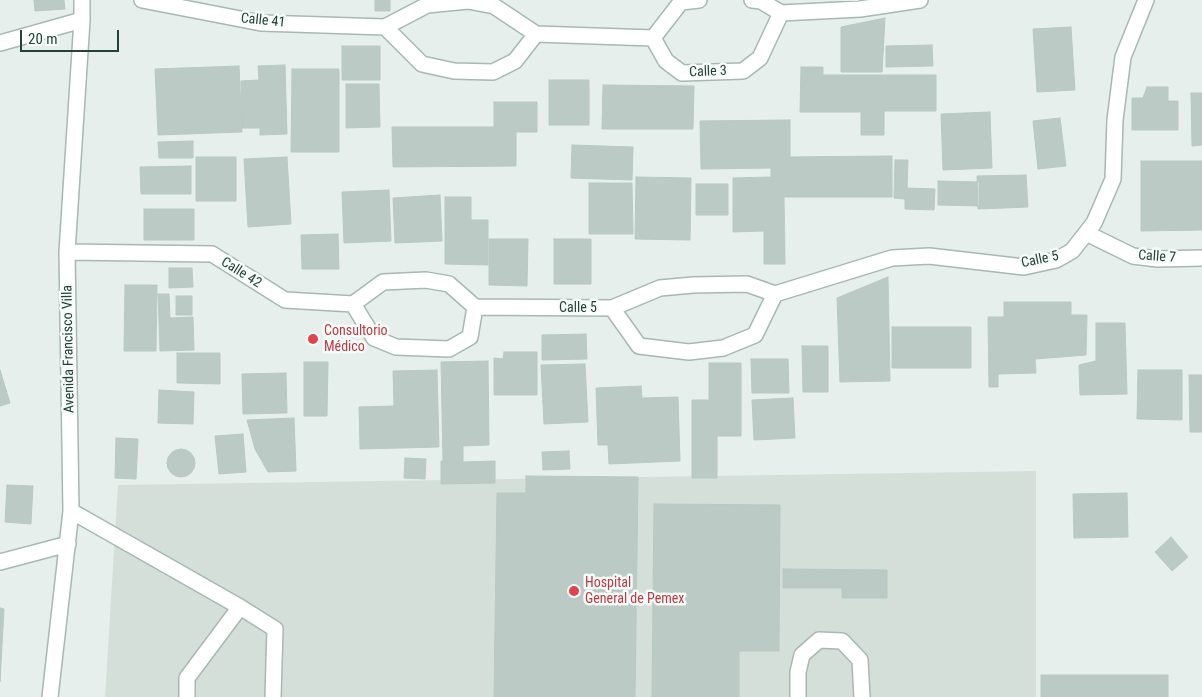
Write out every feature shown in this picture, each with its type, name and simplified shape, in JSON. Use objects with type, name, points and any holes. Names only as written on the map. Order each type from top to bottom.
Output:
[{"type":"street","name":"Avenida Francisco Villa","points":[[50,697],[71,510],[67,252],[82,0]]},
{"type":"street","name":"Calle 41","points":[[142,0],[261,23],[385,27],[427,5],[468,2],[494,6],[536,34]]},
{"type":"street","points":[[385,27],[422,64],[464,71],[493,72],[515,61],[536,34],[653,38],[681,2],[699,0]]},
{"type":"street","points":[[752,0],[761,1],[781,13],[860,9],[920,0]]},
{"type":"street","name":"Calle 5","points":[[475,307],[612,308],[660,288],[694,285],[747,284],[775,294],[892,258],[928,256],[1024,267],[1056,260],[1072,251],[1094,223],[1113,179],[1115,120],[1123,57],[1146,0]]},
{"type":"street","name":"Calle 3","points":[[653,38],[666,61],[682,73],[743,70],[760,58],[781,13]]},
{"type":"street","points":[[0,43],[82,20]]},
{"type":"street","name":"Calle 7","points":[[1086,233],[1133,256],[1157,259],[1202,258]]},
{"type":"street","name":"Calle 42","points":[[67,252],[212,254],[285,300],[353,304]]},
{"type":"street","points":[[426,280],[449,284],[475,307],[470,337],[449,349],[396,347],[374,338],[353,304],[383,282],[426,280]]},
{"type":"street","name":"Calle 5","points":[[612,308],[640,346],[689,352],[723,348],[755,335],[775,294]]},
{"type":"street","points":[[71,510],[275,629],[273,697]]},
{"type":"street","points":[[0,562],[68,544]]},
{"type":"street","points":[[187,697],[187,678],[240,607]]},
{"type":"street","points":[[798,697],[798,672],[802,655],[819,640],[842,642],[860,660],[862,697]]},
{"type":"shaded area","name":"Hospital General de Pemex","points":[[1036,471],[1036,697],[105,697],[118,485]]},
{"type":"building","points":[[34,0],[64,0],[65,9],[35,11]]},
{"type":"building","points":[[375,0],[390,0],[390,11],[375,11]]},
{"type":"building","points":[[885,18],[882,72],[841,72],[841,27]]},
{"type":"building","points":[[1071,27],[1075,90],[1037,92],[1033,29]]},
{"type":"building","points":[[932,45],[933,66],[886,67],[886,46]]},
{"type":"building","points":[[342,46],[380,46],[380,80],[342,80]]},
{"type":"building","points":[[285,65],[287,134],[260,135],[260,128],[242,128],[241,81],[259,80],[258,66]]},
{"type":"building","points":[[239,66],[242,132],[158,135],[155,69]]},
{"type":"building","points":[[801,67],[823,67],[823,75],[936,75],[936,111],[884,111],[884,135],[861,135],[861,112],[800,112]]},
{"type":"building","points":[[292,69],[339,69],[339,152],[291,152]]},
{"type":"building","points":[[549,80],[589,80],[589,125],[549,125]]},
{"type":"building","points":[[346,84],[379,84],[380,127],[346,128]]},
{"type":"building","points":[[603,85],[694,86],[693,129],[602,129]]},
{"type":"building","points":[[1147,87],[1168,87],[1168,101],[1178,101],[1178,130],[1132,130],[1132,98],[1143,98]]},
{"type":"building","points":[[1191,93],[1202,93],[1202,145],[1192,146]]},
{"type":"building","points":[[494,102],[537,102],[537,132],[516,132],[516,166],[393,167],[392,127],[494,127]]},
{"type":"building","points":[[990,112],[992,168],[943,170],[941,114]]},
{"type":"building","points":[[1060,118],[1066,166],[1038,169],[1033,121]]},
{"type":"building","points":[[790,120],[790,157],[892,156],[892,197],[784,197],[785,264],[764,264],[764,231],[733,232],[733,178],[771,177],[771,168],[701,169],[700,121]]},
{"type":"building","points":[[193,141],[193,158],[159,158],[158,142]]},
{"type":"building","points":[[572,145],[633,147],[632,180],[571,178]]},
{"type":"building","points":[[196,157],[236,157],[236,201],[196,201]]},
{"type":"building","points":[[287,157],[291,224],[248,227],[244,159]]},
{"type":"building","points":[[895,160],[908,160],[907,188],[935,189],[934,210],[905,209],[905,199],[894,198]]},
{"type":"building","points":[[1141,161],[1202,161],[1202,230],[1141,231]]},
{"type":"building","points":[[191,166],[191,194],[141,194],[140,167]]},
{"type":"building","points":[[1026,175],[1028,207],[978,209],[977,176]]},
{"type":"building","points":[[636,177],[691,178],[690,240],[635,239]]},
{"type":"building","points":[[938,181],[979,182],[979,206],[938,205]]},
{"type":"building","points":[[589,183],[632,183],[633,234],[589,234]]},
{"type":"building","points":[[696,184],[728,184],[728,215],[696,215]]},
{"type":"building","points":[[389,190],[391,241],[344,243],[342,192]]},
{"type":"building","points":[[440,195],[442,241],[395,243],[393,198]]},
{"type":"building","points":[[445,197],[471,197],[471,220],[488,220],[488,265],[445,264]]},
{"type":"building","points":[[144,209],[194,209],[194,240],[144,240]]},
{"type":"building","points":[[338,234],[339,269],[302,269],[301,235]]},
{"type":"building","points":[[489,239],[528,239],[527,286],[489,285]]},
{"type":"building","points":[[554,239],[591,239],[591,284],[554,284]]},
{"type":"building","points":[[169,268],[192,268],[193,287],[169,288]]},
{"type":"building","points":[[888,277],[890,381],[840,382],[837,298]]},
{"type":"building","points":[[125,285],[157,285],[156,351],[124,351]]},
{"type":"building","points":[[158,294],[169,294],[170,318],[193,317],[194,350],[160,351]]},
{"type":"building","points":[[176,296],[192,296],[192,315],[176,315]]},
{"type":"building","points":[[1004,302],[1071,302],[1071,315],[1087,315],[1086,355],[1035,359],[1036,373],[998,374],[998,387],[989,387],[988,317],[1004,317]]},
{"type":"building","points":[[1096,323],[1125,323],[1127,394],[1080,395],[1079,365],[1096,361]]},
{"type":"building","points":[[892,327],[971,327],[971,368],[892,368]]},
{"type":"building","points":[[586,334],[587,359],[542,360],[542,335]]},
{"type":"building","points":[[802,346],[828,346],[828,392],[803,392]]},
{"type":"building","points":[[504,352],[537,352],[537,395],[494,395],[494,358],[503,359]]},
{"type":"building","points":[[177,353],[220,353],[220,384],[177,383]]},
{"type":"building","points":[[751,359],[788,359],[789,393],[752,393]]},
{"type":"building","points":[[488,361],[489,445],[463,446],[463,462],[495,461],[495,483],[441,484],[441,461],[443,461],[441,362]]},
{"type":"building","points":[[304,362],[328,362],[327,416],[304,416]]},
{"type":"building","points":[[709,363],[741,363],[741,436],[717,436],[717,478],[692,478],[692,400],[709,400]]},
{"type":"building","points":[[585,364],[588,422],[544,424],[541,365]]},
{"type":"building","points":[[0,370],[10,403],[0,406]]},
{"type":"building","points":[[437,370],[439,447],[360,449],[359,407],[394,406],[393,371]]},
{"type":"building","points":[[1138,370],[1182,370],[1182,420],[1137,419]]},
{"type":"building","points":[[286,373],[287,413],[243,414],[242,374]]},
{"type":"building","points":[[1189,375],[1202,375],[1202,432],[1190,432]]},
{"type":"building","points":[[641,386],[642,398],[678,397],[680,461],[609,464],[608,445],[598,445],[596,388]]},
{"type":"building","points":[[159,390],[194,392],[193,424],[158,423]]},
{"type":"building","points":[[793,398],[795,438],[754,440],[752,400]]},
{"type":"building","points":[[294,418],[296,471],[268,472],[255,449],[247,420]]},
{"type":"building","points":[[243,434],[246,472],[219,474],[215,436]]},
{"type":"building","points":[[116,438],[138,439],[136,479],[115,478]]},
{"type":"building","points":[[181,449],[191,453],[195,463],[191,473],[181,477],[171,473],[167,463],[171,453]]},
{"type":"building","points":[[569,451],[570,469],[543,470],[542,452]]},
{"type":"building","points":[[405,458],[426,459],[425,479],[404,478]]},
{"type":"building","points":[[526,476],[638,477],[635,697],[494,697],[497,493],[526,493]]},
{"type":"building","points":[[7,485],[33,486],[31,524],[5,522]]},
{"type":"building","points":[[1127,493],[1128,537],[1074,538],[1073,494]]},
{"type":"building","points":[[654,504],[780,505],[779,651],[739,651],[739,697],[652,697]]},
{"type":"building","points":[[1171,537],[1188,557],[1172,571],[1155,552]]},
{"type":"building","points":[[783,569],[887,570],[887,598],[842,598],[842,588],[783,588]]},
{"type":"building","points":[[0,608],[4,609],[0,682]]},
{"type":"building","points":[[1041,675],[1168,675],[1168,697],[1041,697]]},
{"type":"place","name":"Consultorio Médico","points":[[313,339]]},
{"type":"place","name":"Hospital General de Pemex","points":[[574,591]]}]
